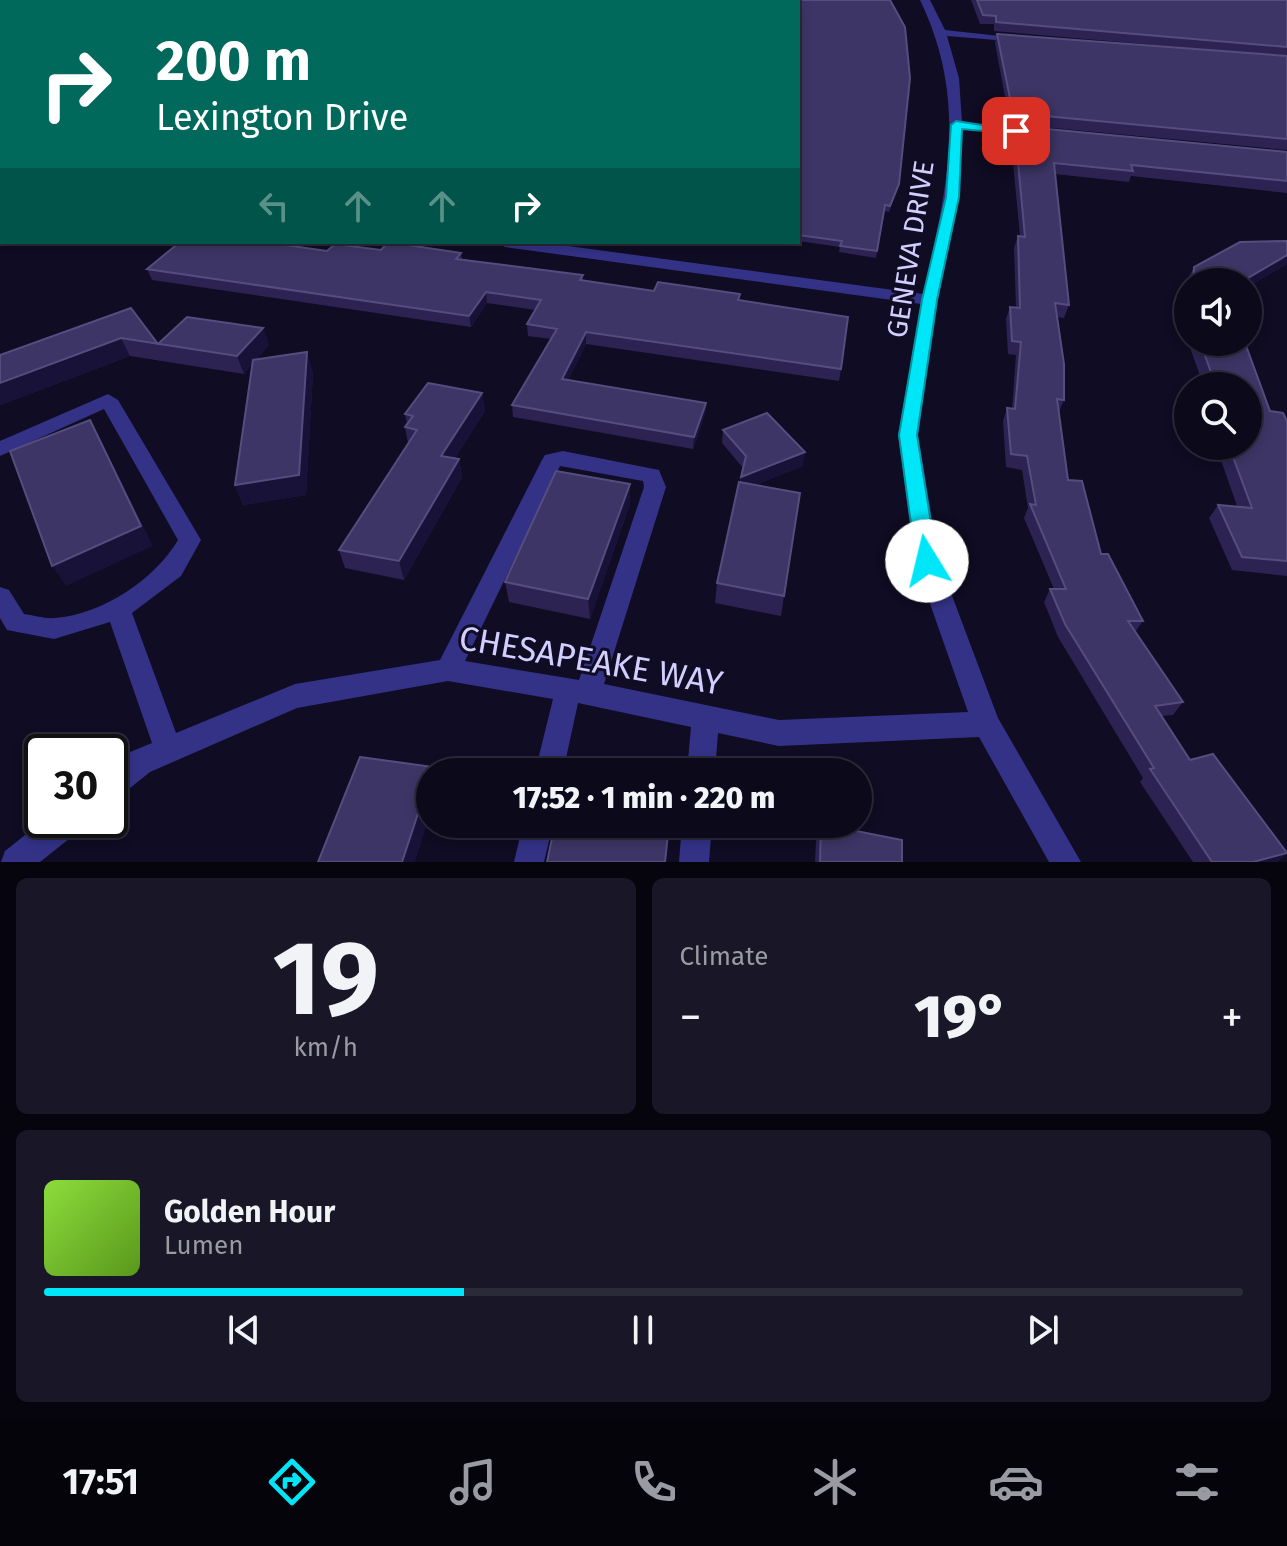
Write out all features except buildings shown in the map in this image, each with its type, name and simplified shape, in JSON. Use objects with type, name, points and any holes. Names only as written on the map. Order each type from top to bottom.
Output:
[{"type":"street","name":"GENEVA DRIVE","points":[[925,0],[941,33],[953,78],[956,125],[952,197],[930,300],[908,435],[927,561],[986,724],[1066,862]]},
{"type":"street","points":[[941,33],[1035,40]]},
{"type":"street","points":[[956,125],[1051,134]]},
{"type":"street","points":[[533,244],[930,300]]},
{"type":"street","points":[[0,449],[108,400],[190,540],[173,569],[118,610],[54,629],[16,623],[0,597]]},
{"type":"street","points":[[448,670],[552,460],[563,458],[652,475],[655,487],[554,758]]},
{"type":"street","points":[[118,610],[168,750]]},
{"type":"street","name":"CHESAPEAKE WAY","points":[[128,772],[140,762],[295,696],[448,670],[578,692],[779,733],[986,724]]},
{"type":"street","points":[[702,758],[706,718]]},
{"type":"street","points":[[16,862],[46,838]]},
{"type":"street","points":[[529,862],[535,838]]},
{"type":"street","points":[[694,862],[696,838]]},
{"type":"route","points":[[927,561],[908,435],[930,300],[952,197],[956,125],[1016,131]]}]
